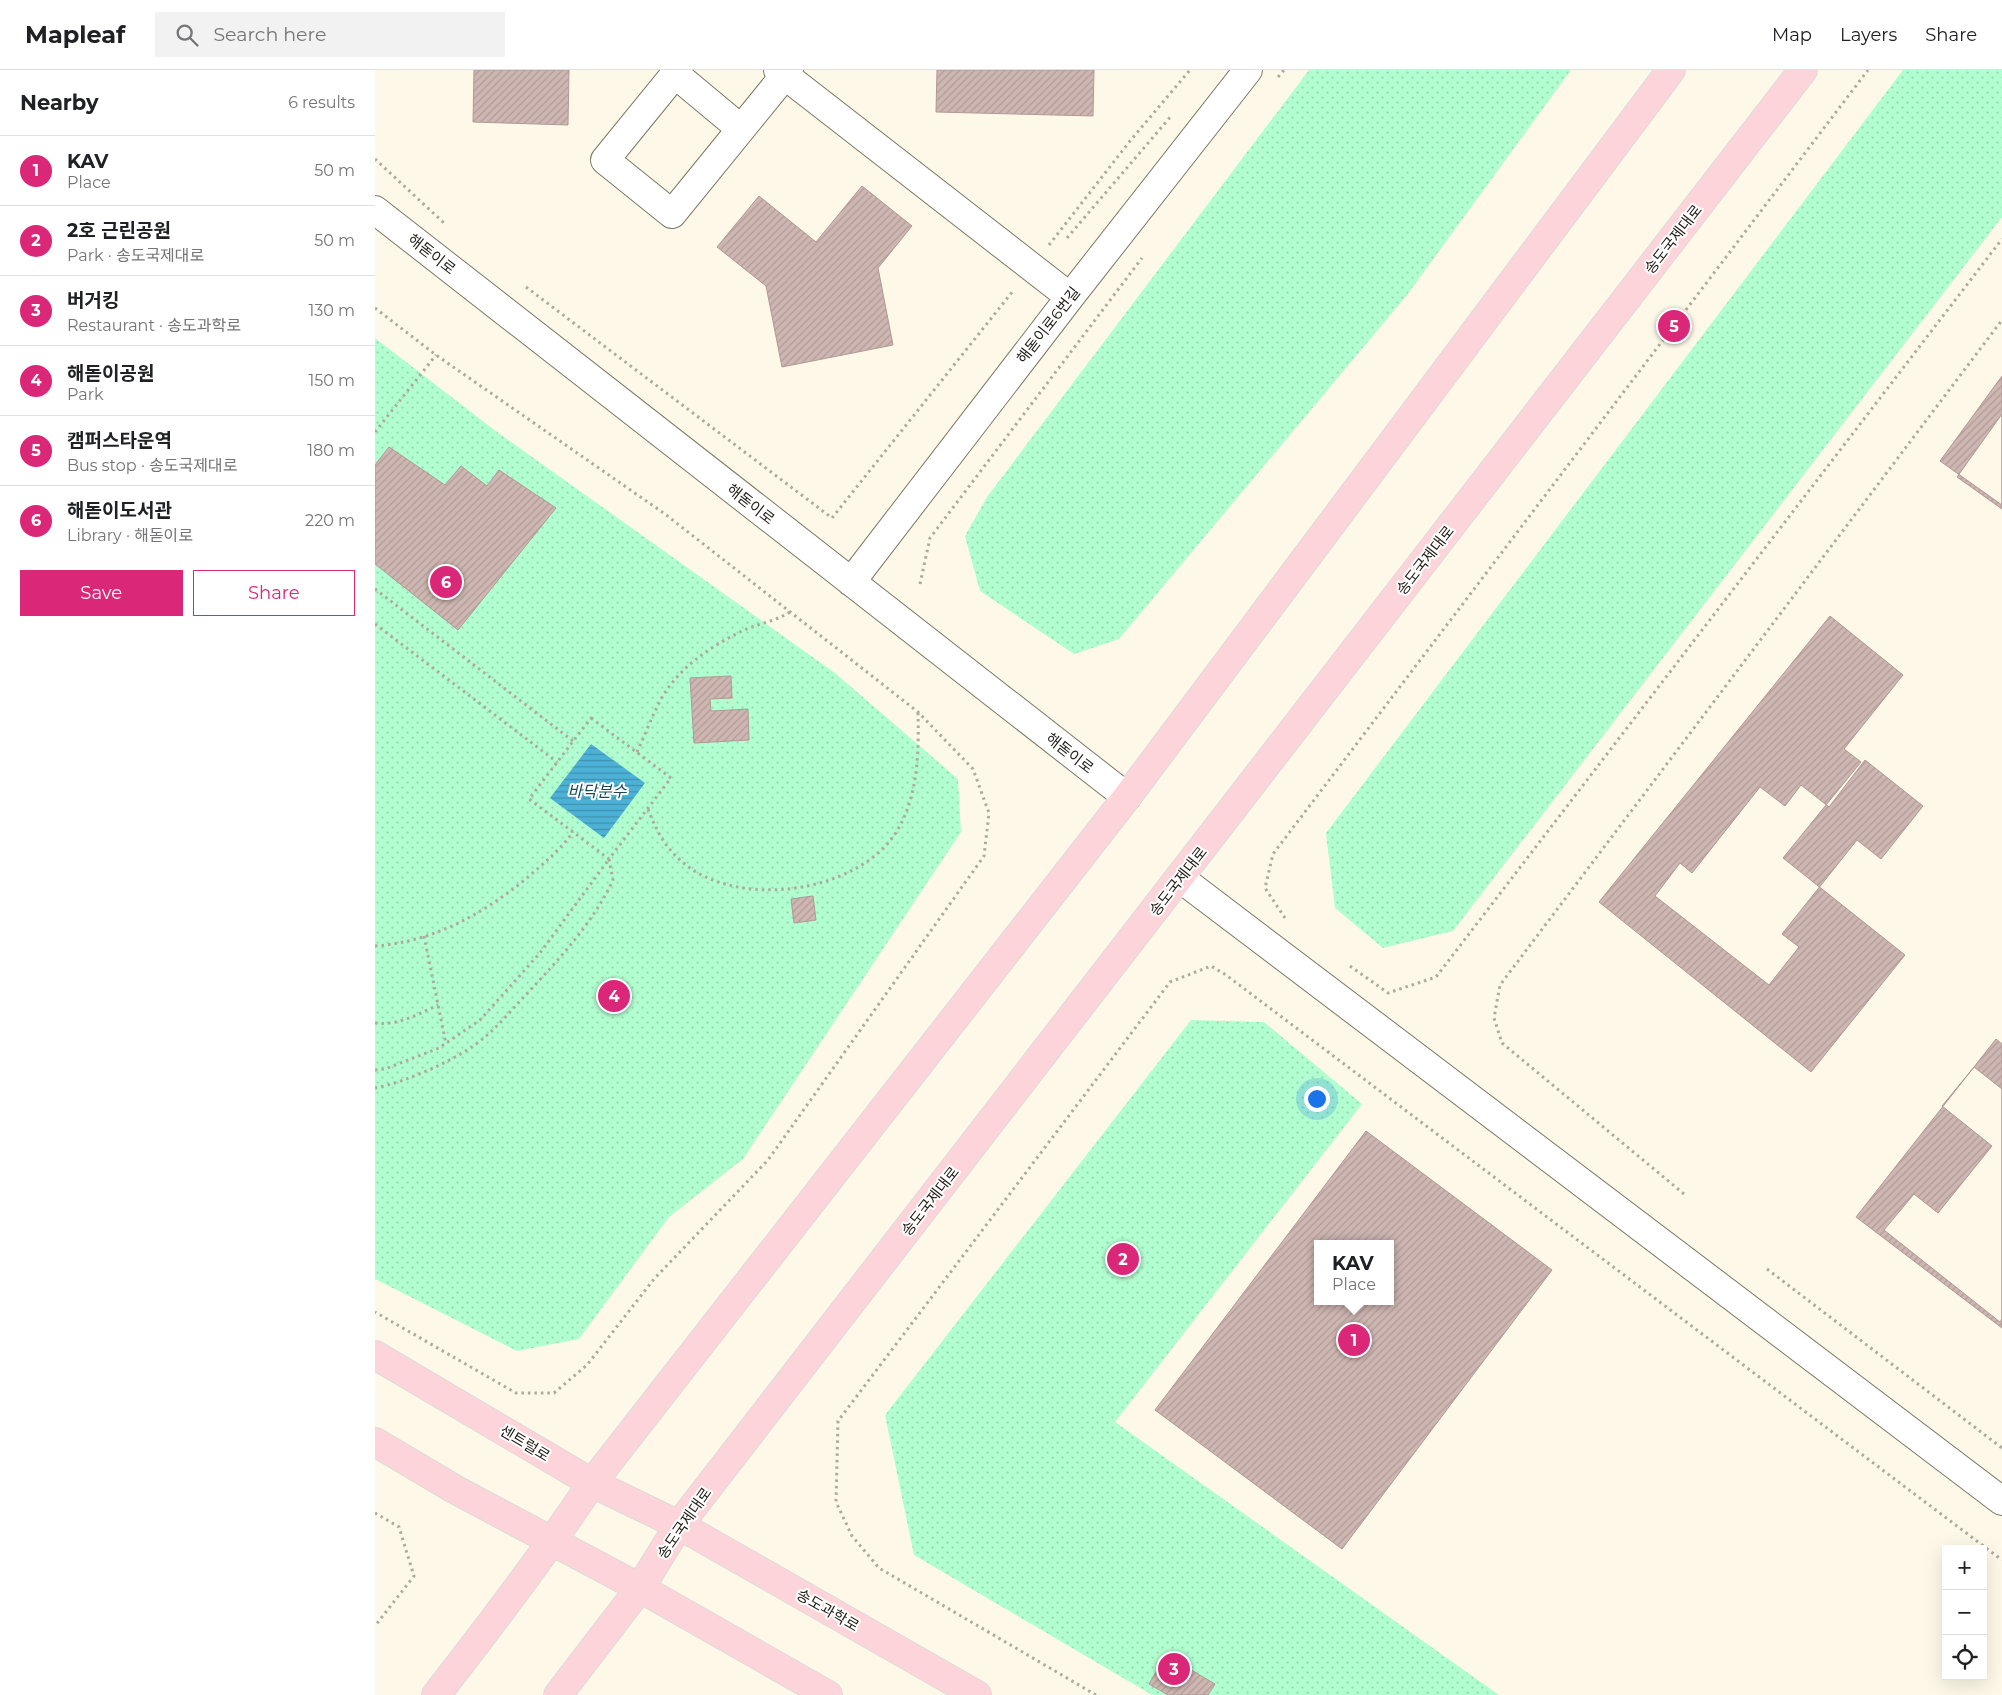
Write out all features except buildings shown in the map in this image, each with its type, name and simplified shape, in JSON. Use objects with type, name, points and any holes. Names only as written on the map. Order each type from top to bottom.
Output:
[{"type":"main road","points":[[436,1695],[552,1542],[592,1483],[1127,797],[1671,70]]},
{"type":"main road","name":"송도국제대로","points":[[558,1695],[640,1588],[679,1525],[1803,70]]},
{"type":"main road","name":"센트럴로","points":[[375,1355],[592,1483],[679,1525]]},
{"type":"main road","points":[[375,1442],[456,1490],[640,1588],[828,1695]]},
{"type":"main road","name":"송도과학로","points":[[679,1525],[977,1695]]},
{"type":"street","name":"해돋이로6번길","points":[[851,582],[1070,297],[1248,70]]},
{"type":"street","points":[[741,129],[675,74],[605,160],[673,214],[741,129],[784,72],[1070,297]]},
{"type":"street","name":"해돋이로","points":[[375,210],[1127,797]]},
{"type":"street","points":[[1180,878],[2002,1501]]},
{"type":"path","points":[[1047,248],[1130,141],[1190,70]]},
{"type":"path","points":[[1278,78],[1284,70]]},
{"type":"path","points":[[1289,924],[1265,888],[1273,854],[1868,70]]},
{"type":"path","points":[[1067,238],[1177,110]]},
{"type":"path","points":[[375,159],[447,226]]},
{"type":"path","points":[[1342,961],[1388,993],[1436,978],[2002,239]]},
{"type":"path","points":[[920,584],[930,538],[1145,254]]},
{"type":"path","points":[[525,286],[832,518],[1016,287]]},
{"type":"path","points":[[375,308],[436,354],[665,514],[918,712],[973,769],[989,813],[984,856],[769,1160],[654,1279],[587,1366],[554,1393],[516,1393],[375,1312]]},
{"type":"path","points":[[1684,1194],[1502,1043],[1494,1018],[1500,985],[2002,320]]},
{"type":"path","points":[[375,432],[436,354]]},
{"type":"path","points":[[375,589],[573,741]]},
{"type":"path","points":[[637,752],[661,699],[676,678],[694,660],[714,646],[742,631],[777,620],[790,612]]},
{"type":"path","points":[[375,624],[557,762]]},
{"type":"path","points":[[647,809],[660,836],[677,858],[713,879],[757,890],[789,888],[834,878],[851,871],[877,854],[895,833],[903,818],[917,767],[918,712]]},
{"type":"path","points":[[375,1070],[421,1055],[446,1044],[481,1020],[540,953],[609,859],[671,778],[591,718],[529,799],[609,859],[613,880],[584,927],[549,970],[485,1038],[436,1068],[375,1088]]},
{"type":"path","points":[[375,946],[406,942],[455,925],[496,901],[552,856],[573,832]]},
{"type":"path","points":[[424,936],[446,1044]]},
{"type":"path","points":[[1096,1695],[879,1568],[852,1536],[836,1502],[838,1421],[1170,982],[1211,966],[1226,975],[2002,1560]]},
{"type":"path","points":[[375,1023],[382,1024],[414,1017],[438,1005]]},
{"type":"path","points":[[1767,1269],[2002,1448]]},
{"type":"path","points":[[375,1513],[399,1528],[414,1576],[375,1626]]},
{"type":"green space","points":[[1309,70],[1571,70],[1407,295],[1119,639],[1074,654],[980,591],[965,536],[987,497]]},
{"type":"green space","points":[[1903,70],[2002,70],[2002,217],[1453,931],[1383,948],[1335,908],[1326,833]]},
{"type":"green space","points":[[375,338],[493,429],[835,673],[958,779],[961,832],[743,1159],[669,1217],[579,1339],[517,1351],[375,1279]]},
{"type":"green space","points":[[1191,1020],[1264,1022],[1362,1104],[1115,1422],[1499,1695],[1152,1695],[914,1555],[885,1415]]},
{"type":"water","name":"바닥분수","points":[[591,744],[645,783],[604,838],[550,798]]},
{"type":"place","name":"캠퍼스타운역","points":[[1674,326]]},
{"type":"place","name":"해돋이도서관","points":[[446,582]]},
{"type":"place","name":"해돋이공원","points":[[614,996]]},
{"type":"place","name":"2호 근린공원","points":[[1123,1259]]},
{"type":"place","name":"KAV","points":[[1354,1340]]},
{"type":"place","name":"버거킹","points":[[1174,1669]]}]
